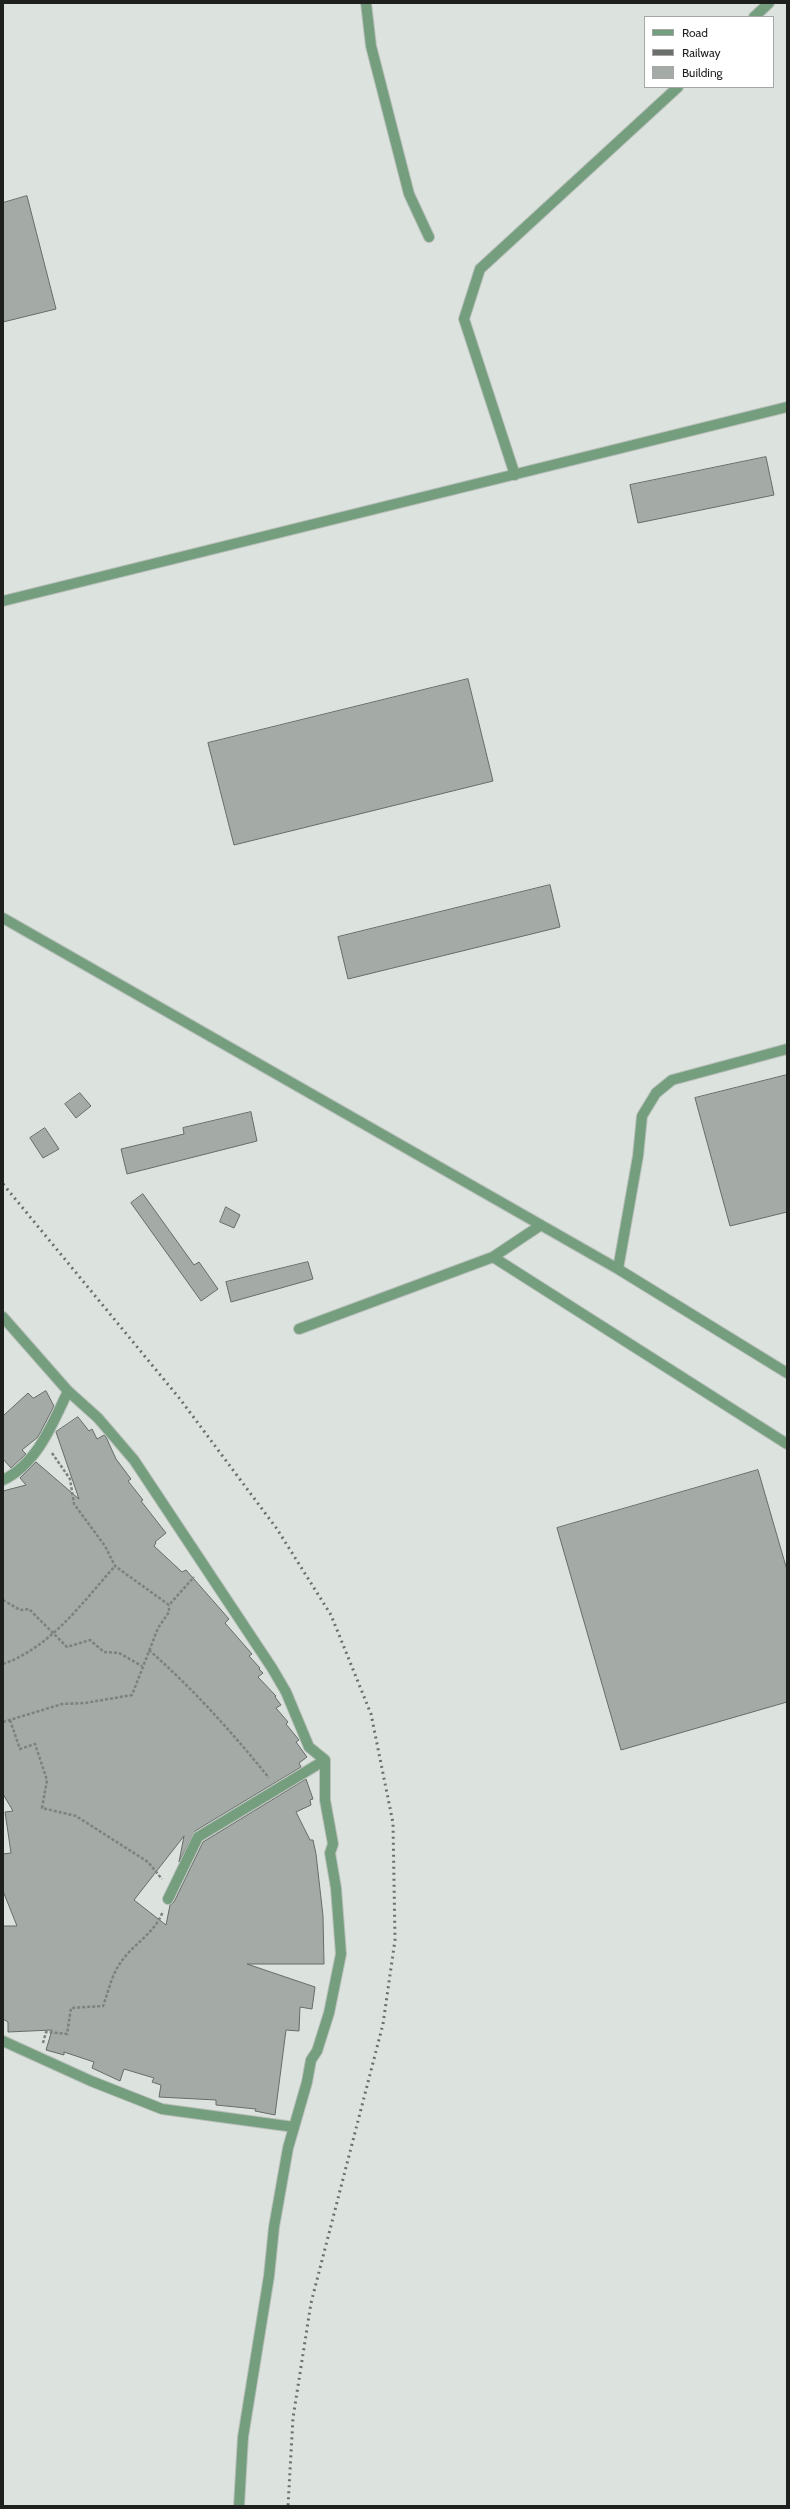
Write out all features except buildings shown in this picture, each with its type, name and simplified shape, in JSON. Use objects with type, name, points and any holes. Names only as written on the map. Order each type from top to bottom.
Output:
[{"type":"street","points":[[366,3],[371,46],[409,194],[428,237]]},
{"type":"street","points":[[755,16],[769,3]]},
{"type":"street","points":[[516,475],[464,319],[480,269],[677,88]]},
{"type":"street","points":[[3,601],[787,407]]},
{"type":"street","points":[[3,918],[618,1269],[787,1373]]},
{"type":"street","points":[[618,1269],[638,1156],[642,1116],[656,1093],[672,1080],[787,1050]]},
{"type":"street","points":[[299,1329],[493,1257],[541,1225]]},
{"type":"street","points":[[493,1257],[787,1444]]},
{"type":"street","points":[[3,1317],[68,1391],[98,1418],[134,1460],[286,1692],[309,1747],[325,1760]]},
{"type":"street","points":[[3,1480],[26,1464],[42,1440],[68,1391]]},
{"type":"street","points":[[170,1895],[198,1837],[325,1760]]},
{"type":"street","points":[[239,2506],[243,2437],[270,2276],[281,2184],[288,2148],[311,2060],[317,2051],[329,2013],[341,1954],[336,1888],[330,1853],[333,1844],[330,1818],[325,1800],[325,1760]]},
{"type":"street","points":[[3,2041],[91,2081],[162,2109],[294,2127]]},
{"type":"path","points":[[42,1440],[70,1479],[74,1504],[105,1546],[114,1566],[169,1604]]},
{"type":"path","points":[[3,1664],[19,1658],[53,1635],[114,1566]]},
{"type":"path","points":[[3,1722],[62,1704],[85,1703],[132,1695],[158,1628],[169,1612],[169,1604],[204,1566]]},
{"type":"path","points":[[3,1600],[20,1610],[29,1609],[53,1635],[67,1647],[90,1640],[104,1652],[119,1653],[142,1666]]},
{"type":"path","points":[[149,1650],[184,1682],[238,1740],[278,1789]]},
{"type":"path","points":[[10,1720],[20,1749],[35,1744],[47,1780],[42,1808],[76,1816],[148,1862],[170,1895],[160,1920],[151,1928],[140,1944],[134,1946],[118,1966],[103,2006],[71,2008],[67,2034],[46,2032],[38,2056]]},
{"type":"railway","points":[[3,1184],[180,1399],[277,1529],[331,1615],[371,1714],[393,1823],[395,1940],[383,2024],[311,2303],[293,2418],[288,2506]]}]
